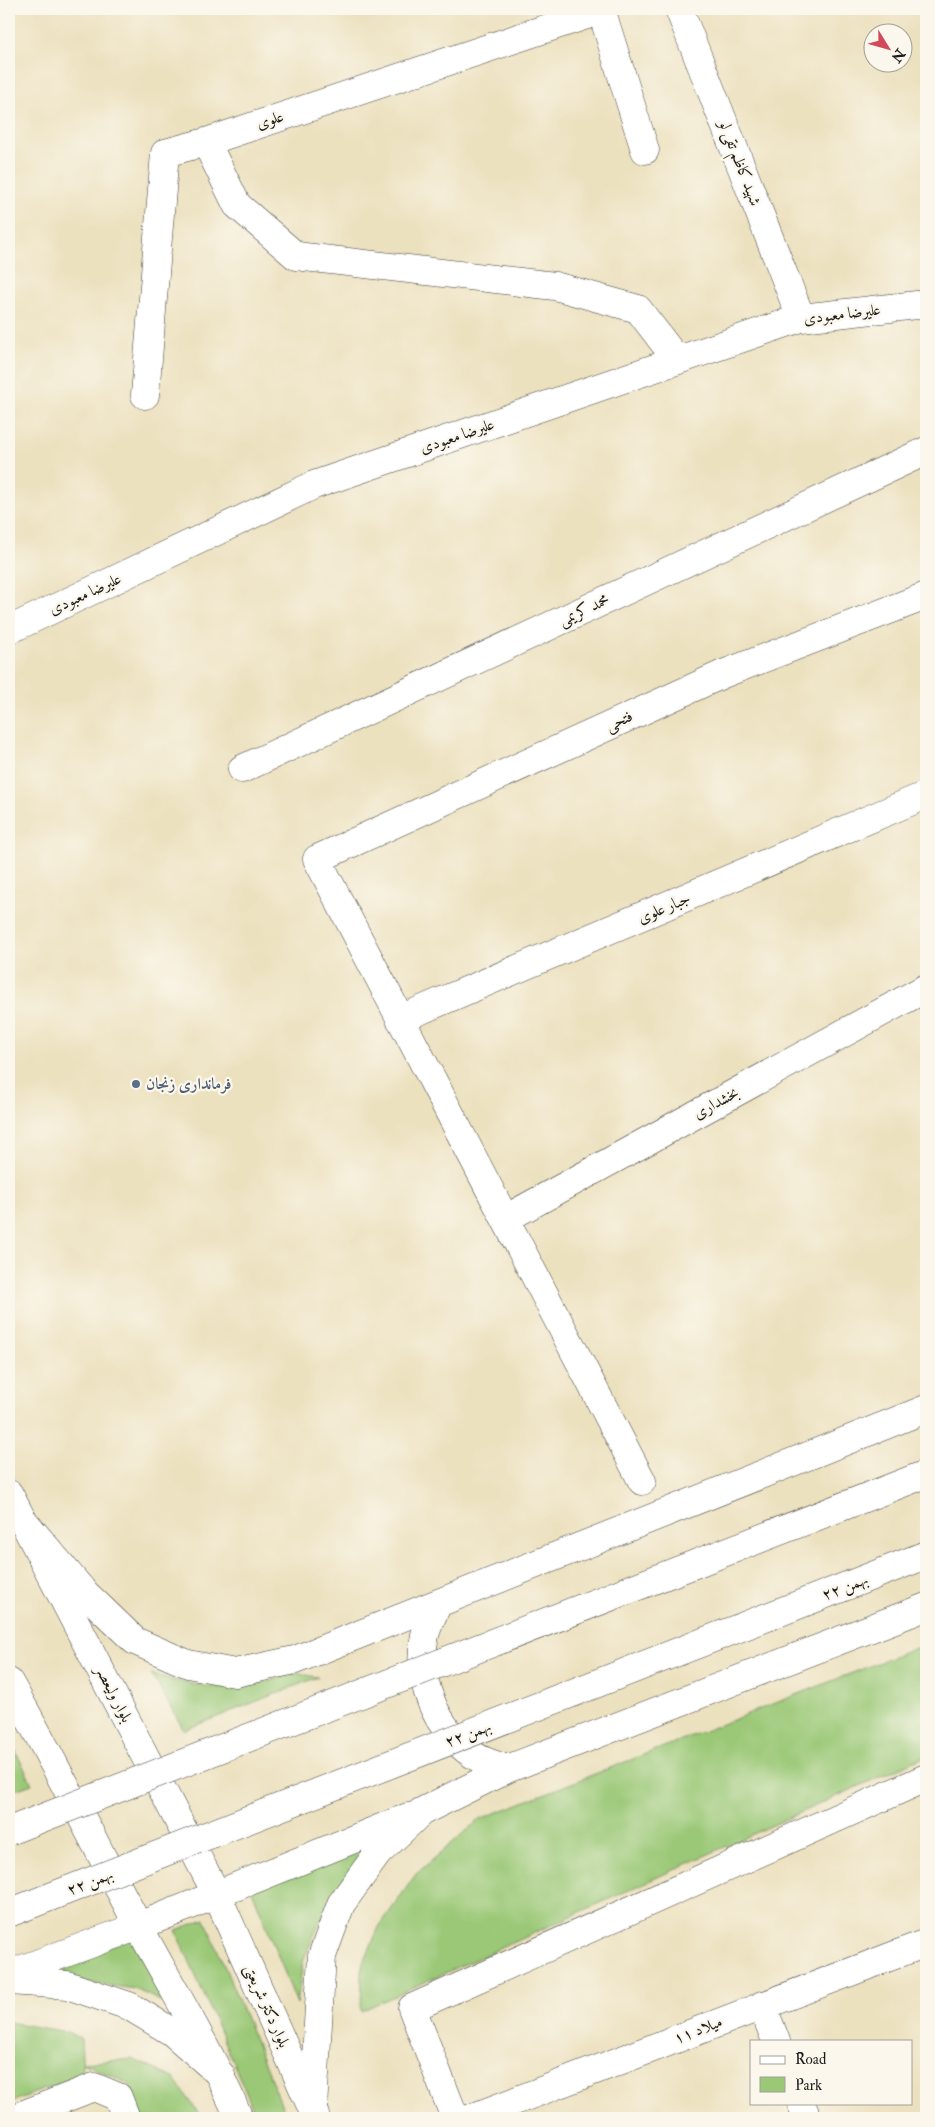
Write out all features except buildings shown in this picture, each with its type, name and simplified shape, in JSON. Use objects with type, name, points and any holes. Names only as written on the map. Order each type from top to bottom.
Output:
[{"type":"main road","name":"علوی","points":[[145,395],[165,153],[206,142],[603,9]]},
{"type":"main road","points":[[603,9],[645,150]]},
{"type":"main road","name":"شهید کاظم تقی لو","points":[[679,9],[801,318]]},
{"type":"main road","points":[[206,142],[237,205],[296,256],[555,286],[638,309],[677,360]]},
{"type":"main road","name":"علیرضا معبودی","points":[[9,630],[314,485],[801,318],[926,304]]},
{"type":"main road","name":"محمد کریمی","points":[[242,770],[926,451]]},
{"type":"main road","name":"فتحی","points":[[400,1019],[317,859],[722,674],[926,596]]},
{"type":"main road","name":"جبار علوی","points":[[400,1019],[926,795]]},
{"type":"main road","name":"بخشداری","points":[[505,1219],[926,988]]},
{"type":"main road","points":[[400,1019],[642,1481]]},
{"type":"main road","points":[[22,1519],[83,1591],[134,1641],[188,1664],[236,1673],[295,1660],[926,1408]]},
{"type":"main road","points":[[9,1831],[926,1474]]},
{"type":"main road","name":"بلوار ولیعصر","points":[[9,1494],[217,1895]]},
{"type":"main road","name":"۲۲ بهمن","points":[[9,1913],[926,1555]]},
{"type":"main road","points":[[438,1603],[425,1635],[423,1670],[431,1703],[449,1733],[475,1756],[506,1769]]},
{"type":"main road","points":[[9,1974],[139,1926],[421,1812],[506,1769],[926,1607]]},
{"type":"main road","points":[[9,1682],[221,2075],[239,2118]]},
{"type":"main road","points":[[455,2118],[412,2008],[926,1778]]},
{"type":"main road","points":[[315,2113],[322,1956],[341,1904],[378,1853],[421,1812]]},
{"type":"main road","name":"بلوار دکتر شریعتی","points":[[217,1895],[315,2113]]},
{"type":"main road","name":"میلاد ۱۱","points":[[471,2118],[926,1942]]},
{"type":"main road","points":[[9,1981],[67,1985],[129,2006],[172,2032],[221,2075]]},
{"type":"main road","points":[[762,2005],[776,2040]]},
{"type":"main road","points":[[14,2118],[94,2087],[118,2097],[126,2118]]},
{"type":"main road","points":[[801,2104],[807,2118]]},
{"type":"green space","points":[[926,1644],[926,1756],[361,2011],[362,1966],[379,1927],[416,1874],[480,1819]]},
{"type":"green space","points":[[295,1673],[318,1677],[184,1730],[151,1674],[176,1681],[225,1687],[256,1684]]},
{"type":"green space","points":[[9,1738],[32,1784],[9,1792]]},
{"type":"green space","points":[[394,1829],[323,1915],[303,1961],[297,2004],[252,1890]]},
{"type":"green space","points":[[205,1919],[287,2118],[257,2118],[176,1930]]},
{"type":"green space","points":[[145,1933],[183,2012],[135,1989],[37,1975]]},
{"type":"green space","points":[[9,2022],[67,2032],[81,2039],[83,2074],[9,2103]]},
{"type":"green space","points":[[132,2059],[174,2078],[202,2118],[141,2118],[129,2084],[83,2063]]},
{"type":"place","name":"فرمانداری زنجان","points":[[136,1084]]}]
